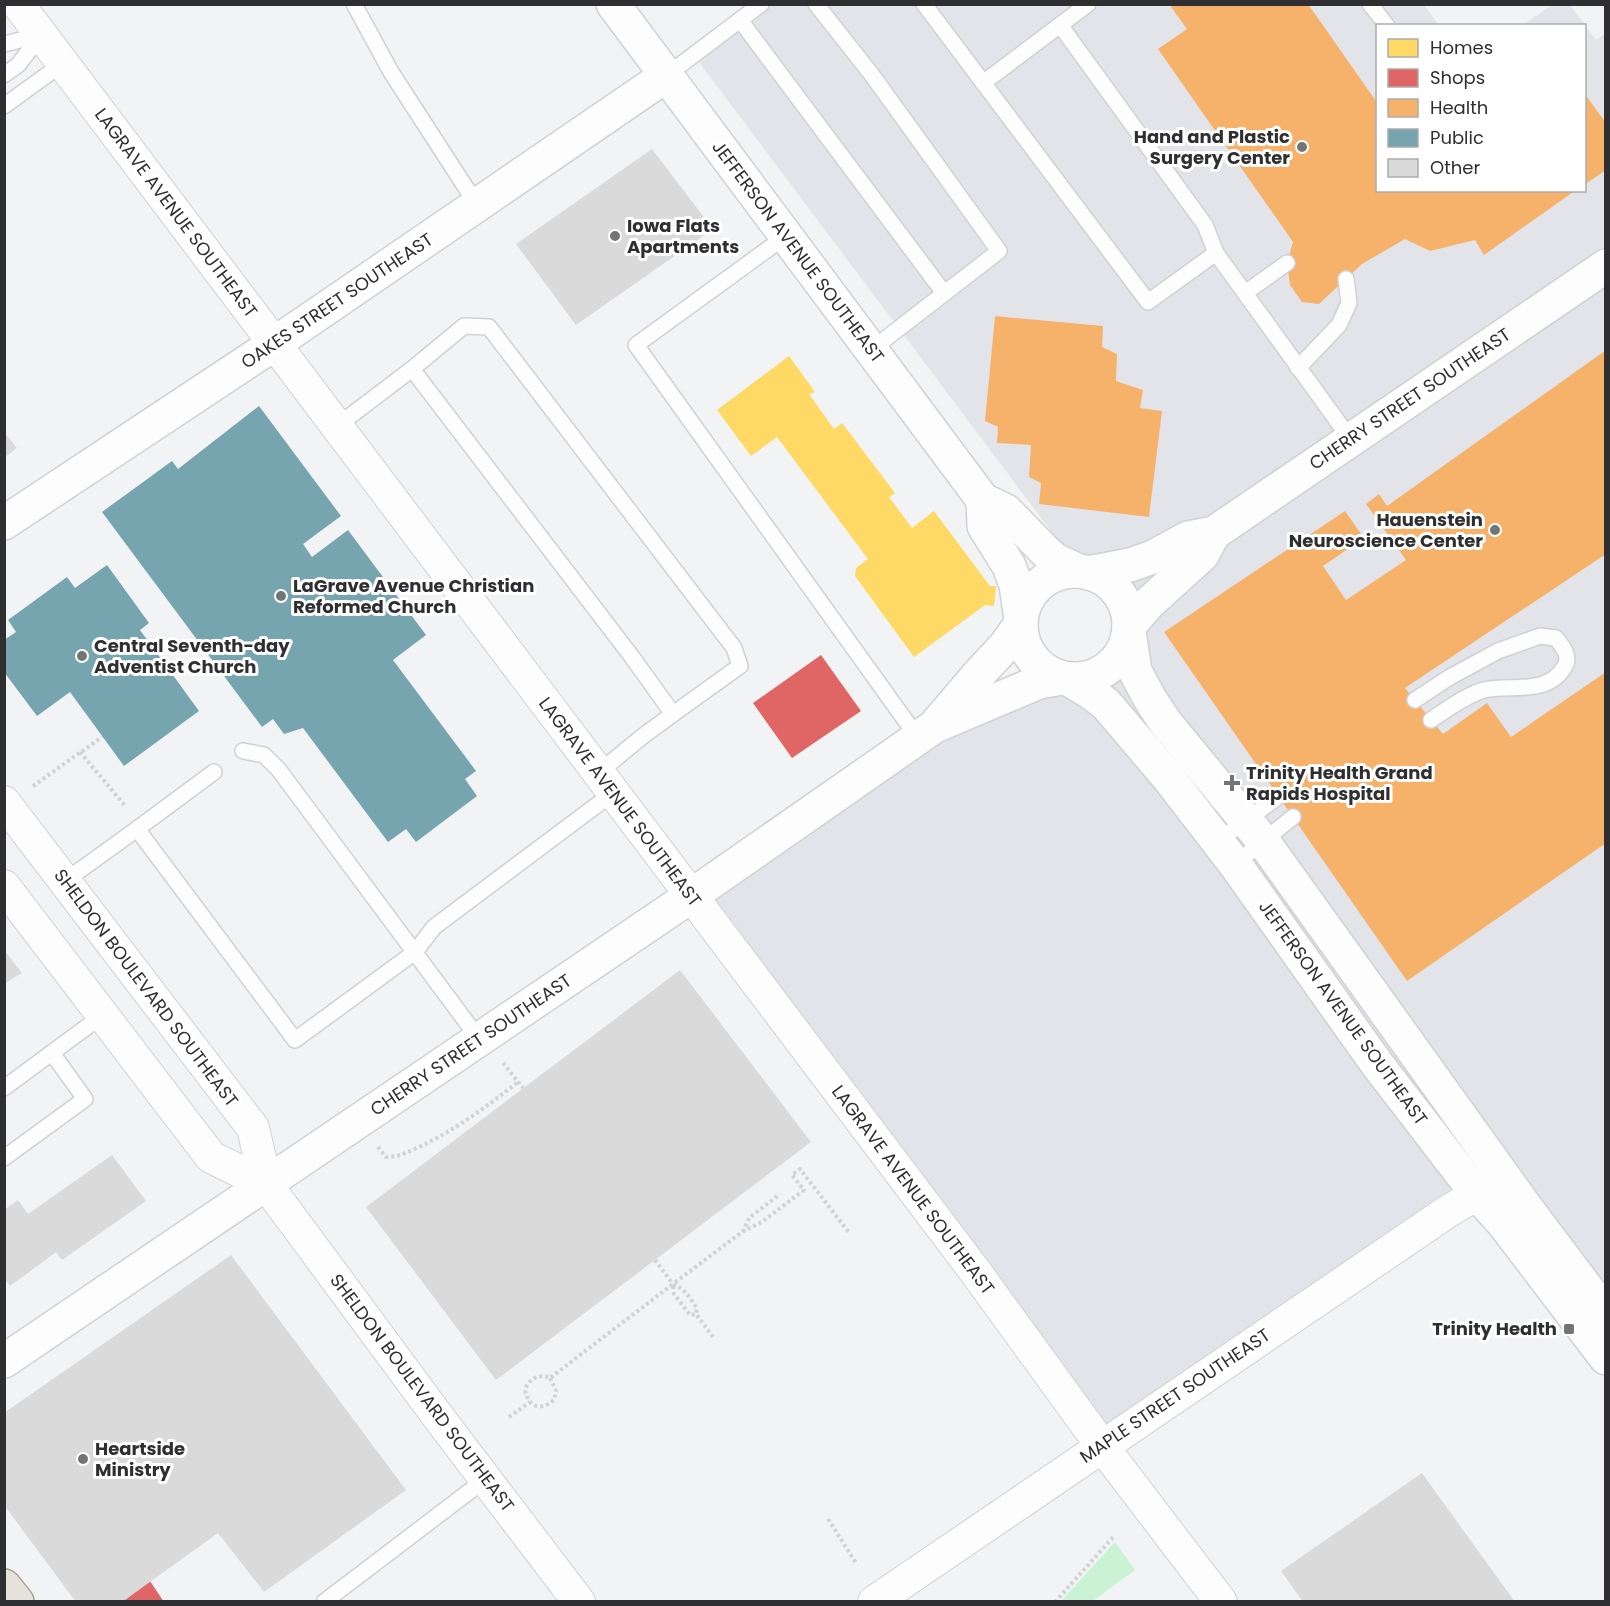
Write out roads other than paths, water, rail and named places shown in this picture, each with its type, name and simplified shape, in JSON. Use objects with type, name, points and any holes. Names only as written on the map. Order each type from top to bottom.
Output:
[{"type":"main road","points":[[4,1586],[17,1602]]},
{"type":"street","name":"LAGRAVE AVENUE SOUTHEAST","points":[[18,4],[977,1274],[1102,1446],[1221,1602]]},
{"type":"street","name":"JEFFERSON AVENUE SOUTHEAST","points":[[613,4],[983,500],[1006,511],[1056,560],[1084,572]]},
{"type":"street","name":"OAKES STREET SOUTHEAST","points":[[4,523],[274,344],[667,75]]},
{"type":"street","name":"CHERRY STREET SOUTHEAST","points":[[1084,572],[1130,565],[1153,557],[1188,538],[1214,533],[1605,266]]},
{"type":"street","points":[[983,500],[984,526],[1009,566],[1016,585],[1021,622],[1024,644],[1029,656],[1039,666],[1049,674],[1066,679],[1090,677],[1112,665],[1122,652],[1129,629],[1125,605],[1112,585],[1084,572],[1062,573],[1038,586],[1027,600],[1021,622]]},
{"type":"street","name":"CHERRY STREET SOUTHEAST","points":[[1129,629],[1149,603],[1202,555],[1214,533]]},
{"type":"street","name":"CHERRY STREET SOUTHEAST","points":[[927,732],[1005,646],[1021,622]]},
{"type":"street","name":"JEFFERSON AVENUE SOUTHEAST","points":[[1129,629],[1135,671],[1165,722],[1255,831],[1605,1314]]},
{"type":"street","name":"JEFFERSON AVENUE SOUTHEAST","points":[[1066,679],[1106,704],[1227,853],[1377,1064],[1477,1194],[1504,1224],[1605,1359]]},
{"type":"street","name":"CHERRY STREET SOUTHEAST","points":[[4,1361],[266,1184],[490,1050],[691,896],[927,732],[1024,688],[1040,682],[1066,679]]},
{"type":"street","name":"SHELDON BOULEVARD SOUTHEAST","points":[[4,802],[252,1128],[266,1184],[579,1602]]},
{"type":"street","name":"SHELDON BOULEVARD SOUTHEAST","points":[[4,886],[211,1157],[266,1184]]},
{"type":"street","name":"MAPLE STREET SOUTHEAST","points":[[874,1602],[1446,1212],[1477,1194]]},
{"type":"lane","points":[[354,4],[391,72],[477,205]]},
{"type":"lane","points":[[667,75],[761,4]]},
{"type":"lane","points":[[816,4],[872,75],[999,251],[871,350]]},
{"type":"lane","points":[[924,4],[1148,302],[1216,253]]},
{"type":"lane","points":[[983,82],[1088,4]]},
{"type":"lane","points":[[1370,4],[1385,24]]},
{"type":"lane","points":[[740,20],[944,293]]},
{"type":"lane","points":[[1060,25],[1205,225],[1216,253],[1351,440]]},
{"type":"lane","points":[[4,44],[41,35]]},
{"type":"lane","points":[[4,75],[18,65],[41,35]]},
{"type":"lane","points":[[4,106],[62,64]]},
{"type":"lane","points":[[786,236],[636,345],[927,732]]},
{"type":"lane","points":[[1245,293],[1287,263]]},
{"type":"lane","points":[[1298,368],[1339,325],[1349,303],[1346,279]]},
{"type":"lane","points":[[140,827],[295,1040],[415,952],[434,927],[606,783],[643,736],[740,666],[734,648],[489,327],[464,327],[337,426]]},
{"type":"lane","points":[[412,369],[673,714]]},
{"type":"lane","points":[[1415,700],[1450,677],[1498,651],[1540,636],[1556,638],[1565,649],[1567,662],[1559,676],[1545,685],[1483,690],[1431,720]]},
{"type":"lane","points":[[243,751],[264,755],[279,770],[490,1050]]},
{"type":"lane","points":[[65,881],[214,772]]},
{"type":"lane","points":[[1227,853],[1255,831],[1279,796]]},
{"type":"lane","points":[[1227,853],[1255,831],[1293,817]]},
{"type":"lane","points":[[4,1088],[103,1016]]},
{"type":"lane","points":[[4,1158],[86,1099],[52,1053]]},
{"type":"lane","points":[[324,1602],[486,1478]]},
{"type":"place","name":"Hand and Plastic Surgery Center","points":[[1302,147]]},
{"type":"place","name":"Iowa Flats Apartments","points":[[615,236]]},
{"type":"place","name":"Hauenstein Neuroscience Center","points":[[1495,530]]},
{"type":"place","name":"LaGrave Avenue Christian Reformed Church","points":[[281,596]]},
{"type":"place","name":"Central Seventh-day Adventist Church","points":[[82,656]]},
{"type":"place","name":"Trinity Health Grand Rapids Hospital","points":[[1232,783]]},
{"type":"place","name":"Trinity Health","points":[[1569,1329]]},
{"type":"place","name":"Heartside Ministry","points":[[83,1459]]}]
